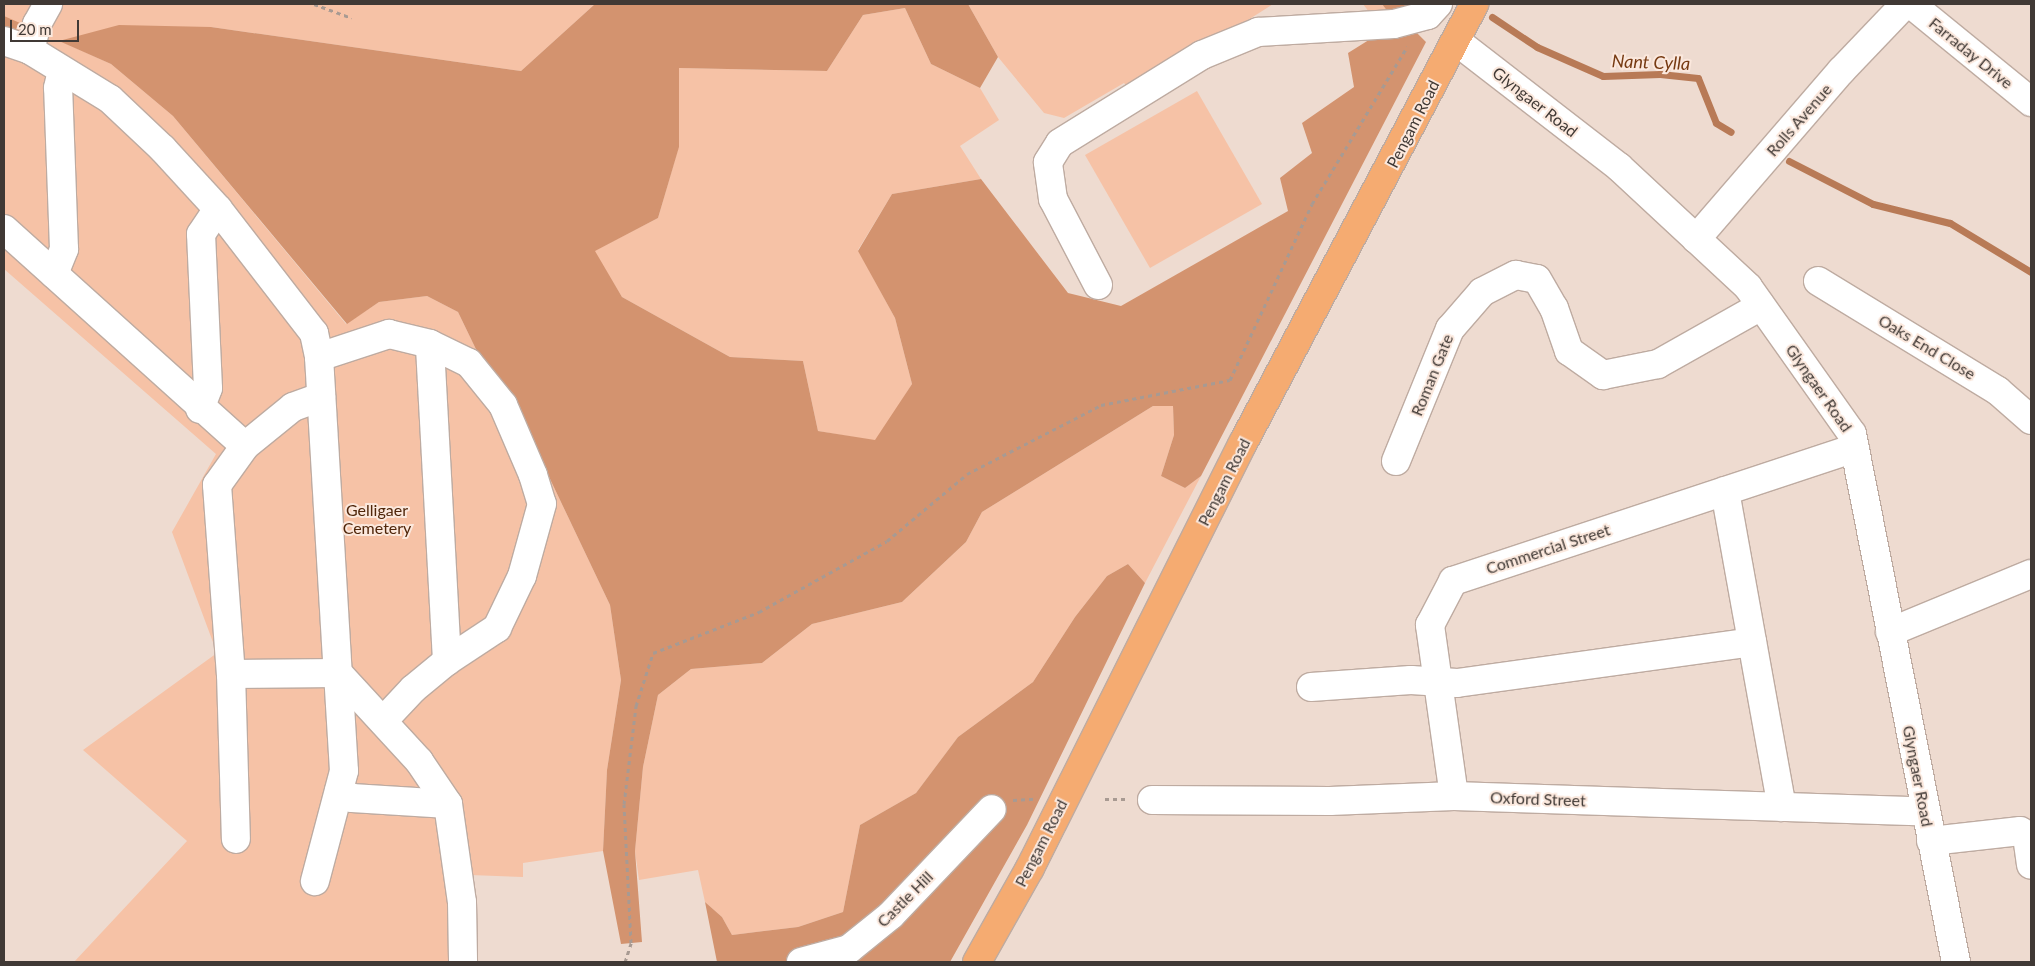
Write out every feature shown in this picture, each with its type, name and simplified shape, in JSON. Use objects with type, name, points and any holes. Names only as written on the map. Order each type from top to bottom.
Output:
[{"type":"main road","name":"Pengam Road","points":[[978,962],[1030,868],[1243,443],[1474,4]]},
{"type":"street","points":[[30,50],[37,24],[48,4]]},
{"type":"street","points":[[1098,284],[1053,199],[1048,162],[1060,143],[1202,55],[1258,32],[1394,24],[1428,14],[1438,4]]},
{"type":"street","name":"Rolls Avenue","points":[[1696,239],[1842,70],[1905,4]]},
{"type":"street","name":"Farraday Drive","points":[[1911,4],[2031,102]]},
{"type":"street","name":"Glyngaer Road","points":[[1456,41],[1619,167],[1748,287],[1852,434],[1956,962]]},
{"type":"street","points":[[4,42],[30,50],[110,99],[163,149],[218,209],[314,333],[319,357],[344,771],[315,881]]},
{"type":"street","points":[[54,274],[64,249],[58,88],[62,71]]},
{"type":"street","points":[[200,409],[208,388],[200,234],[218,209]]},
{"type":"street","points":[[4,229],[200,409],[245,446]]},
{"type":"street","name":"Roman Gate","points":[[1396,461],[1450,329],[1482,292],[1516,275],[1537,279],[1554,308],[1569,351],[1603,374],[1658,364],[1761,306]]},
{"type":"street","name":"Oaks End Close","points":[[1818,281],[1998,391],[2031,420]]},
{"type":"street","points":[[319,357],[389,334],[430,344],[469,363],[503,406],[542,504],[522,576],[497,628],[447,661],[413,689],[382,721]]},
{"type":"street","points":[[430,344],[447,661]]},
{"type":"street","points":[[236,840],[231,674],[217,485],[245,446],[293,406],[321,397]]},
{"type":"street","name":"Commercial Street","points":[[1454,796],[1436,683],[1430,625],[1453,580],[1855,448]]},
{"type":"street","points":[[1725,491],[1782,807]]},
{"type":"street","points":[[1890,632],[2031,574]]},
{"type":"street","points":[[1311,687],[1411,680],[1436,683],[1752,642]]},
{"type":"street","points":[[231,674],[338,673],[419,761],[448,804],[462,902],[463,962]]},
{"type":"street","points":[[339,791],[352,798],[448,804]]},
{"type":"street","name":"Oxford Street","points":[[1152,800],[1330,801],[1454,796],[1925,812]]},
{"type":"street","name":"Castle Hill","points":[[801,962],[849,949],[892,915],[992,809]]},
{"type":"street","points":[[1931,842],[2020,831],[2027,836],[2031,865]]},
{"type":"path","points":[[314,4],[352,18]]},
{"type":"path","points":[[624,962],[631,943],[624,804],[636,706],[653,653],[759,612],[887,541],[967,474],[1100,405],[1230,380],[1312,204],[1408,45]]},
{"type":"green space","name":"Gelligaer Cemetery","points":[[4,4],[595,4],[521,71],[211,27],[60,41],[111,64],[173,116],[346,324],[379,302],[427,296],[458,312],[486,370],[531,439],[610,605],[621,680],[607,770],[603,851],[523,863],[523,877],[470,875],[472,962],[74,962],[187,841],[83,750],[217,653],[172,532],[216,454],[4,269]]},
{"type":"green space","points":[[968,4],[1273,4],[1133,93],[1124,83],[1064,118],[1044,113],[998,57]]},
{"type":"green space","points":[[1363,4],[1382,4],[1391,16],[1372,16]]},
{"type":"green space","points":[[905,8],[931,64],[980,88],[999,120],[960,146],[981,179],[892,194],[858,250],[895,318],[912,384],[876,441],[818,431],[803,361],[730,357],[622,297],[594,251],[658,218],[679,146],[679,68],[827,71],[863,15]]},
{"type":"green space","points":[[1197,91],[1262,204],[1150,268],[1085,155]]},
{"type":"green space","points":[[1173,405],[1174,435],[1161,476],[1185,488],[1201,476],[1145,583],[1128,564],[1107,576],[1075,617],[1033,682],[958,737],[916,793],[860,825],[843,912],[798,927],[732,935],[722,917],[705,902],[698,870],[639,880],[635,851],[643,767],[658,695],[691,669],[762,663],[812,624],[902,602],[966,542],[982,512],[1153,406]]},
{"type":"shaded area","points":[[595,4],[968,4],[998,57],[980,88],[931,64],[905,8],[863,15],[827,71],[679,68],[679,147],[658,218],[595,251],[622,297],[730,357],[803,361],[818,431],[875,440],[912,384],[895,318],[858,251],[892,194],[981,179],[1068,293],[1121,306],[1288,211],[1280,178],[1312,153],[1302,123],[1354,87],[1348,53],[1380,33],[1414,30],[1426,42],[1201,476],[1185,488],[1161,476],[1174,435],[1173,406],[1153,406],[982,512],[966,542],[902,602],[812,624],[762,663],[691,669],[658,695],[643,767],[635,851],[642,942],[621,944],[603,851],[607,770],[621,680],[610,605],[531,439],[486,370],[458,312],[427,296],[379,302],[347,324],[173,116],[111,64],[59,41],[119,25],[211,27],[521,71]]},
{"type":"shaded area","points":[[1382,4],[1424,4],[1391,16]]},
{"type":"shaded area","points":[[4,16],[20,23],[13,34],[4,31]]},
{"type":"shaded area","points":[[1128,564],[1145,583],[1027,825],[950,962],[717,962],[705,902],[722,917],[732,935],[798,927],[843,912],[860,825],[916,793],[958,737],[1033,682],[1075,617],[1107,576]]},
{"type":"waterway","name":"Nant Cylla","points":[[1492,17],[1537,47],[1603,76],[1660,74],[1698,78],[1716,123],[1731,132]]},
{"type":"waterway","name":"Nant Cylla","points":[[1789,161],[1873,204],[1950,223],[2031,272]]}]
